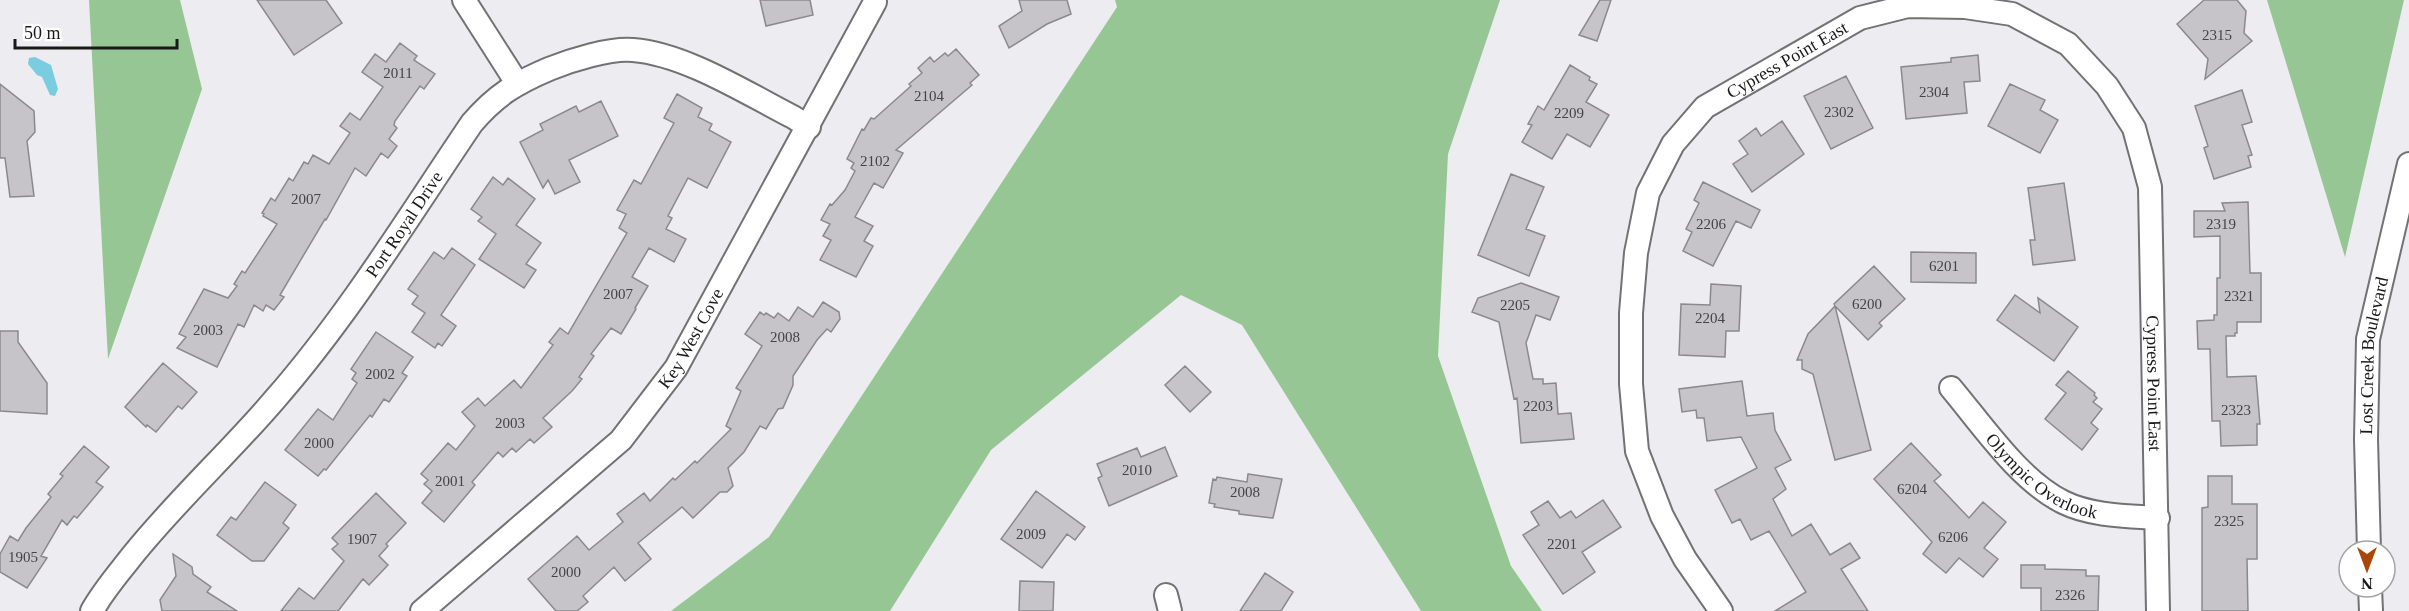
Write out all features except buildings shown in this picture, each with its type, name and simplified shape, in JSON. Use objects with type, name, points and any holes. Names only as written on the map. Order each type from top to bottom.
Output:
[{"type":"street","points":[[464,0],[517,83]]},
{"type":"street","name":"Key West Cove","points":[[422,611],[621,440],[648,406],[676,368],[875,2]]},
{"type":"street","name":"Cypress Point East","points":[[1721,611],[1685,560],[1662,516],[1637,451],[1631,384],[1631,313],[1636,253],[1648,194],[1673,144],[1705,107],[1860,18],[1908,6],[1965,7],[2012,14],[2068,44],[2107,86],[2134,128],[2150,187],[2158,611]]},
{"type":"street","name":"Port Royal Drive","points":[[92,611],[101,594],[148,535],[276,399],[311,356],[342,315],[472,123],[484,109],[517,83],[576,58],[633,50],[683,61],[809,127]]},
{"type":"street","name":"Lost Creek Boulevard","points":[[2369,539],[2366,439],[2368,339],[2409,164]]},
{"type":"street","name":"Olympic Overlook","points":[[1951,388],[2031,482],[2064,503],[2102,514],[2158,518]]},
{"type":"green space","points":[[89,0],[180,0],[202,89],[108,359]]},
{"type":"green space","points":[[1115,0],[1500,0],[1448,154],[1438,356],[1511,566],[1542,611],[1421,611],[1242,325],[1181,295],[991,450],[890,611],[671,611],[769,537],[1117,7]]},
{"type":"green space","points":[[2267,0],[2404,0],[2345,257]]},
{"type":"water","points":[[35,57],[51,65],[58,89],[55,96],[50,95],[42,77],[37,75],[28,64],[29,58]]}]
